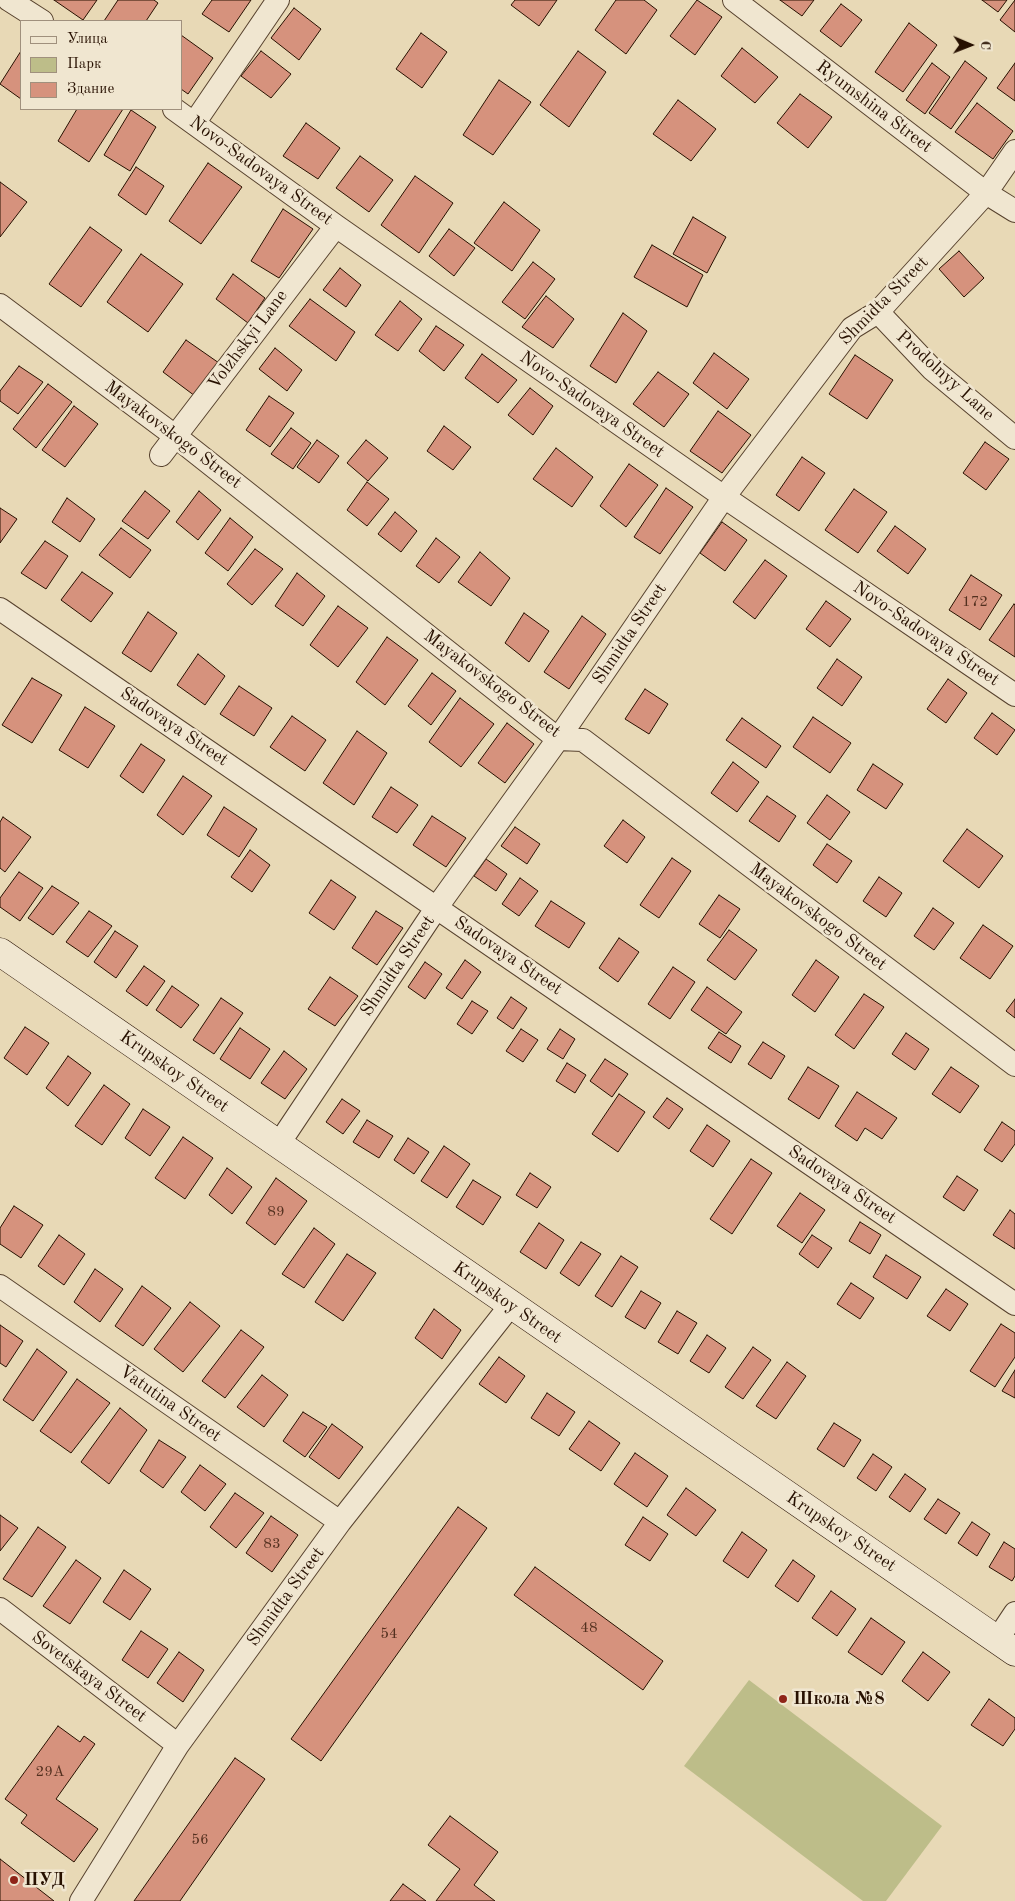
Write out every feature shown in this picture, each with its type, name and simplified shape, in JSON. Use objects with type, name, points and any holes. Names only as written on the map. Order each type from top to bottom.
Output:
[{"type":"main road","name":"Krupskoy Street","points":[[0,952],[510,1306],[1006,1646]]},
{"type":"street","points":[[9,0],[40,20]]},
{"type":"street","points":[[195,122],[278,0]]},
{"type":"street","name":"Ryumshina Street","points":[[734,0],[986,193],[1015,211]]},
{"type":"street","name":"Novo-Sadovaya Street","points":[[176,110],[195,122],[336,226],[724,497],[1015,695]]},
{"type":"street","name":"Shmidta Street","points":[[278,1145],[438,907],[558,739],[724,497],[852,328],[878,312],[986,193],[1015,151]]},
{"type":"street","name":"Volzhskyi Lane","points":[[161,455],[336,226]]},
{"type":"street","name":"Mayakovskogo Street","points":[[0,305],[175,436],[558,739],[583,740],[1015,1065]]},
{"type":"street","name":"Prodolnyy Lane","points":[[878,312],[932,369],[1015,438]]},
{"type":"street","name":"Sadovaya Street","points":[[0,608],[1015,1304]]},
{"type":"street","name":"Vatutina Street","points":[[0,1286],[340,1522]]},
{"type":"street","name":"Shmidta Street","points":[[81,1901],[178,1745],[340,1522],[510,1306]]},
{"type":"street","name":"Sovetskaya Street","points":[[0,1610],[178,1745]]},
{"type":"street","points":[[1006,1646],[1015,1613]]},
{"type":"green space","points":[[749,1680],[942,1826],[886,1901],[863,1901],[684,1766]]},
{"type":"building","points":[[54,0],[97,0],[83,20]]},
{"type":"building","points":[[118,0],[154,0],[158,3],[147,20],[105,20]]},
{"type":"building","points":[[212,0],[251,0],[229,32],[202,14]]},
{"type":"building","points":[[515,0],[557,0],[539,26],[511,5]]},
{"type":"building","points":[[616,0],[644,0],[657,10],[626,54],[595,30]]},
{"type":"building","points":[[697,0],[722,17],[695,55],[670,36]]},
{"type":"building","points":[[780,0],[814,0],[802,16]]},
{"type":"building","points":[[982,0],[1007,0],[998,12]]},
{"type":"building","points":[[1015,0],[1015,32],[1000,20]]},
{"type":"building","points":[[841,4],[862,20],[841,47],[820,31]]},
{"type":"building","points":[[294,8],[321,29],[299,60],[271,38]]},
{"type":"building","points":[[909,23],[937,45],[903,92],[875,72]]},
{"type":"building","points":[[421,33],[447,52],[422,88],[396,69]]},
{"type":"building","points":[[182,36],[213,58],[188,94],[182,90]]},
{"type":"building","points":[[742,48],[778,77],[755,103],[721,76]]},
{"type":"building","points":[[261,51],[291,74],[271,98],[241,76]]},
{"type":"building","points":[[578,51],[606,72],[569,127],[540,105]]},
{"type":"building","points":[[20,53],[20,98],[0,84]]},
{"type":"building","points":[[965,61],[987,78],[951,129],[929,113]]},
{"type":"building","points":[[932,63],[950,77],[925,114],[906,100]]},
{"type":"building","points":[[1015,63],[1015,101],[997,88]]},
{"type":"building","points":[[499,80],[531,102],[493,155],[463,135]]},
{"type":"building","points":[[800,94],[832,117],[808,148],[777,123]]},
{"type":"building","points":[[678,100],[716,129],[691,161],[653,134]]},
{"type":"building","points":[[977,103],[1013,131],[993,159],[955,132]]},
{"type":"building","points":[[76,110],[122,110],[89,162],[58,141]]},
{"type":"building","points":[[131,110],[156,127],[130,171],[104,155]]},
{"type":"building","points":[[306,123],[340,148],[318,179],[283,156]]},
{"type":"building","points":[[360,156],[393,180],[369,212],[336,188]]},
{"type":"building","points":[[208,163],[242,187],[201,244],[169,221]]},
{"type":"building","points":[[136,167],[164,186],[146,215],[118,195]]},
{"type":"building","points":[[415,176],[453,203],[419,253],[381,225]]},
{"type":"building","points":[[0,182],[27,202],[0,237]]},
{"type":"building","points":[[504,202],[540,230],[512,271],[474,243]]},
{"type":"building","points":[[283,209],[313,229],[279,278],[251,261]]},
{"type":"building","points":[[693,217],[726,237],[707,273],[673,254]]},
{"type":"building","points":[[90,227],[122,250],[81,307],[49,284]]},
{"type":"building","points":[[449,229],[475,248],[454,276],[429,256]]},
{"type":"building","points":[[652,245],[703,275],[687,307],[634,277]]},
{"type":"building","points":[[959,251],[984,278],[964,297],[939,269]]},
{"type":"building","points":[[141,254],[183,284],[148,332],[107,302]]},
{"type":"building","points":[[533,262],[555,279],[525,319],[502,302]]},
{"type":"building","points":[[340,268],[361,285],[346,307],[323,290]]},
{"type":"building","points":[[233,274],[265,298],[248,323],[216,299]]},
{"type":"building","points":[[546,296],[574,319],[553,348],[522,327]]},
{"type":"building","points":[[310,299],[355,332],[336,361],[289,326]]},
{"type":"building","points":[[400,301],[422,319],[398,351],[375,335]]},
{"type":"building","points":[[623,313],[647,331],[616,383],[590,366]]},
{"type":"building","points":[[436,326],[464,345],[444,371],[419,351]]},
{"type":"building","points":[[186,340],[219,363],[195,396],[163,372]]},
{"type":"building","points":[[275,348],[302,370],[287,391],[259,369]]},
{"type":"building","points":[[714,353],[749,379],[727,409],[693,383]]},
{"type":"building","points":[[482,354],[517,380],[498,403],[465,378]]},
{"type":"building","points":[[855,355],[893,380],[867,419],[829,394]]},
{"type":"building","points":[[19,366],[43,382],[18,414],[0,401],[0,391]]},
{"type":"building","points":[[658,372],[689,394],[664,427],[633,404]]},
{"type":"building","points":[[48,384],[72,402],[36,448],[13,429]]},
{"type":"building","points":[[530,388],[553,406],[533,435],[508,415]]},
{"type":"building","points":[[269,396],[294,413],[270,447],[246,430]]},
{"type":"building","points":[[74,406],[98,424],[65,467],[42,450]]},
{"type":"building","points":[[718,411],[751,435],[722,473],[690,451]]},
{"type":"building","points":[[444,426],[471,447],[453,470],[427,451]]},
{"type":"building","points":[[291,428],[311,443],[293,469],[271,454]]},
{"type":"building","points":[[317,440],[339,456],[319,483],[297,467]]},
{"type":"building","points":[[366,440],[388,458],[368,481],[347,463]]},
{"type":"building","points":[[985,442],[1009,459],[986,490],[963,473]]},
{"type":"building","points":[[556,448],[593,477],[572,507],[533,479]]},
{"type":"building","points":[[802,457],[825,473],[799,511],[776,495]]},
{"type":"building","points":[[629,464],[658,485],[626,527],[600,506]]},
{"type":"building","points":[[367,482],[389,499],[367,526],[347,510]]},
{"type":"building","points":[[666,488],[693,507],[660,554],[634,537]]},
{"type":"building","points":[[854,489],[887,512],[858,553],[825,530]]},
{"type":"building","points":[[145,491],[170,511],[148,539],[122,521]]},
{"type":"building","points":[[199,491],[221,510],[198,540],[176,522]]},
{"type":"building","points":[[67,498],[95,519],[80,542],[52,522]]},
{"type":"building","points":[[0,508],[17,519],[0,543]]},
{"type":"building","points":[[395,512],[417,531],[401,552],[378,534]]},
{"type":"building","points":[[230,518],[253,537],[228,571],[205,553]]},
{"type":"building","points":[[722,522],[747,540],[725,571],[700,553]]},
{"type":"building","points":[[895,526],[926,549],[908,574],[877,551]]},
{"type":"building","points":[[121,528],[151,550],[130,578],[99,555]]},
{"type":"building","points":[[436,538],[460,557],[439,583],[416,566]]},
{"type":"building","points":[[45,541],[68,556],[46,589],[21,573]]},
{"type":"building","points":[[255,549],[283,569],[252,605],[227,584]]},
{"type":"building","points":[[480,552],[510,578],[491,606],[458,582]]},
{"type":"building","points":[[765,560],[787,576],[755,619],[733,602]]},
{"type":"building","points":[[82,572],[113,593],[91,622],[61,600]]},
{"type":"building","points":[[297,573],[325,596],[303,626],[275,606]]},
{"type":"building","points":[[971,575],[1002,595],[980,630],[949,610]]},
{"type":"building","points":[[826,601],[851,619],[830,647],[806,629]]},
{"type":"building","points":[[1015,605],[1015,657],[989,640]]},
{"type":"building","points":[[338,606],[368,628],[338,667],[310,645]]},
{"type":"building","points":[[148,612],[177,633],[151,672],[122,653]]},
{"type":"building","points":[[524,613],[549,631],[529,662],[505,643]]},
{"type":"building","points":[[582,616],[606,634],[569,689],[544,672]]},
{"type":"building","points":[[387,637],[418,660],[385,705],[356,682]]},
{"type":"building","points":[[198,654],[225,676],[205,705],[177,685]]},
{"type":"building","points":[[837,659],[862,677],[842,706],[817,688]]},
{"type":"building","points":[[432,673],[456,691],[431,725],[408,706]]},
{"type":"building","points":[[32,678],[62,695],[32,743],[2,725]]},
{"type":"building","points":[[948,679],[967,693],[946,723],[927,709]]},
{"type":"building","points":[[239,686],[272,708],[254,736],[220,714]]},
{"type":"building","points":[[645,689],[668,704],[649,734],[625,719]]},
{"type":"building","points":[[460,698],[494,724],[461,767],[429,742]]},
{"type":"building","points":[[85,707],[115,726],[88,768],[59,750]]},
{"type":"building","points":[[992,713],[1015,730],[997,755],[974,738]]},
{"type":"building","points":[[292,716],[326,740],[305,771],[270,747]]},
{"type":"building","points":[[813,717],[851,743],[830,773],[793,747]]},
{"type":"building","points":[[742,718],[781,746],[766,768],[726,740]]},
{"type":"building","points":[[507,723],[534,744],[505,783],[478,763]]},
{"type":"building","points":[[357,731],[387,753],[354,805],[323,783]]},
{"type":"building","points":[[141,744],[165,760],[143,793],[120,776]]},
{"type":"building","points":[[733,762],[759,782],[737,812],[711,793]]},
{"type":"building","points":[[873,764],[903,784],[886,809],[857,790]]},
{"type":"building","points":[[183,776],[212,796],[183,835],[157,815]]},
{"type":"building","points":[[391,787],[418,805],[397,833],[372,817]]},
{"type":"building","points":[[827,795],[850,812],[830,840],[807,823]]},
{"type":"building","points":[[767,796],[796,816],[779,842],[749,821]]},
{"type":"building","points":[[224,807],[257,829],[239,857],[207,835]]},
{"type":"building","points":[[432,816],[466,838],[446,867],[413,845]]},
{"type":"building","points":[[3,817],[31,837],[5,872],[0,868],[0,822]]},
{"type":"building","points":[[623,820],[645,837],[627,863],[604,846]]},
{"type":"building","points":[[515,827],[540,844],[527,864],[501,846]]},
{"type":"building","points":[[967,829],[1003,856],[979,888],[943,861]]},
{"type":"building","points":[[827,844],[852,861],[837,883],[813,865]]},
{"type":"building","points":[[250,850],[270,865],[252,892],[231,877]]},
{"type":"building","points":[[672,858],[691,871],[659,918],[640,905]]},
{"type":"building","points":[[486,859],[507,874],[496,891],[474,876]]},
{"type":"building","points":[[19,872],[43,888],[20,921],[0,907],[0,898]]},
{"type":"building","points":[[879,877],[902,893],[886,917],[863,901]]},
{"type":"building","points":[[520,878],[538,891],[519,916],[502,904]]},
{"type":"building","points":[[331,880],[356,897],[334,930],[309,913]]},
{"type":"building","points":[[52,886],[79,903],[53,935],[28,918]]},
{"type":"building","points":[[719,895],[740,909],[720,938],[699,924]]},
{"type":"building","points":[[551,901],[585,923],[569,948],[535,926]]},
{"type":"building","points":[[933,908],[954,923],[934,950],[914,936]]},
{"type":"building","points":[[89,911],[112,926],[88,957],[66,942]]},
{"type":"building","points":[[376,911],[403,928],[377,965],[352,948]]},
{"type":"building","points":[[983,925],[1013,946],[990,979],[960,958]]},
{"type":"building","points":[[729,930],[757,950],[735,980],[707,960]]},
{"type":"building","points":[[115,931],[138,946],[116,978],[94,962]]},
{"type":"building","points":[[619,938],[639,952],[618,982],[599,968]]},
{"type":"building","points":[[465,960],[481,972],[462,999],[446,988]]},
{"type":"building","points":[[816,960],[839,977],[815,1012],[792,995]]},
{"type":"building","points":[[425,962],[442,974],[425,999],[408,987]]},
{"type":"building","points":[[144,966],[165,981],[147,1006],[126,991]]},
{"type":"building","points":[[673,967],[695,982],[670,1019],[648,1004]]},
{"type":"building","points":[[330,977],[358,996],[335,1026],[308,1009]]},
{"type":"building","points":[[172,986],[199,1005],[181,1028],[156,1010]]},
{"type":"building","points":[[707,987],[742,1012],[726,1034],[691,1010]]},
{"type":"building","points":[[864,994],[884,1007],[854,1049],[835,1035]]},
{"type":"building","points":[[511,997],[527,1008],[513,1029],[497,1018]]},
{"type":"building","points":[[221,998],[243,1013],[214,1054],[193,1040]]},
{"type":"building","points":[[1015,999],[1015,1018],[1006,1011]]},
{"type":"building","points":[[472,1001],[488,1011],[472,1034],[457,1024]]},
{"type":"building","points":[[25,1027],[49,1043],[27,1075],[4,1058]]},
{"type":"building","points":[[240,1028],[270,1049],[250,1079],[220,1059]]},
{"type":"building","points":[[521,1029],[538,1040],[523,1062],[506,1051]]},
{"type":"building","points":[[560,1029],[575,1039],[563,1059],[547,1049]]},
{"type":"building","points":[[719,1032],[741,1046],[731,1063],[708,1048]]},
{"type":"building","points":[[906,1033],[929,1049],[915,1070],[892,1054]]},
{"type":"building","points":[[763,1042],[785,1056],[771,1079],[748,1064]]},
{"type":"building","points":[[284,1051],[307,1069],[285,1099],[261,1083]]},
{"type":"building","points":[[68,1056],[91,1073],[68,1106],[46,1088]]},
{"type":"building","points":[[605,1059],[628,1074],[612,1097],[590,1081]]},
{"type":"building","points":[[567,1063],[586,1075],[575,1093],[556,1081]]},
{"type":"building","points":[[808,1067],[839,1086],[819,1119],[788,1099]]},
{"type":"building","points":[[951,1067],[979,1086],[960,1113],[932,1094]]},
{"type":"building","points":[[104,1085],[130,1104],[102,1145],[75,1126]]},
{"type":"building","points":[[857,1092],[897,1118],[882,1139],[865,1128],[857,1141],[835,1126]]},
{"type":"building","points":[[619,1094],[645,1112],[618,1152],[592,1134]]},
{"type":"building","points":[[667,1098],[683,1109],[669,1129],[653,1117]]},
{"type":"building","points":[[342,1099],[360,1111],[343,1134],[326,1122]]},
{"type":"building","points":[[143,1109],[170,1127],[150,1156],[125,1138]]},
{"type":"building","points":[[367,1120],[393,1136],[379,1158],[353,1142]]},
{"type":"building","points":[[1002,1122],[1015,1131],[1015,1144],[1002,1162],[984,1150]]},
{"type":"building","points":[[707,1125],[730,1141],[713,1167],[690,1151]]},
{"type":"building","points":[[183,1137],[213,1158],[185,1199],[155,1178]]},
{"type":"building","points":[[408,1138],[429,1152],[414,1174],[394,1160]]},
{"type":"building","points":[[444,1146],[470,1164],[447,1198],[421,1181]]},
{"type":"building","points":[[751,1159],[772,1173],[732,1234],[710,1219]]},
{"type":"building","points":[[227,1168],[252,1187],[232,1214],[209,1195]]},
{"type":"building","points":[[530,1173],[551,1187],[537,1208],[516,1195]]},
{"type":"building","points":[[957,1176],[978,1190],[964,1211],[943,1197]]},
{"type":"building","points":[[276,1178],[307,1201],[275,1245],[246,1223]]},
{"type":"building","points":[[473,1180],[501,1197],[483,1225],[456,1207]]},
{"type":"building","points":[[800,1193],[825,1210],[802,1243],[777,1226]]},
{"type":"building","points":[[14,1206],[43,1225],[21,1258],[0,1244],[0,1228]]},
{"type":"building","points":[[1010,1210],[1015,1214],[1015,1249],[993,1235]]},
{"type":"building","points":[[860,1222],[881,1235],[870,1254],[849,1241]]},
{"type":"building","points":[[539,1223],[564,1240],[546,1269],[520,1252]]},
{"type":"building","points":[[314,1228],[335,1244],[304,1288],[282,1274]]},
{"type":"building","points":[[59,1235],[85,1254],[64,1285],[38,1266]]},
{"type":"building","points":[[812,1235],[832,1248],[818,1268],[799,1254]]},
{"type":"building","points":[[581,1242],[601,1254],[579,1286],[560,1273]]},
{"type":"building","points":[[347,1254],[376,1273],[343,1321],[315,1302]]},
{"type":"building","points":[[886,1255],[921,1277],[907,1299],[873,1277]]},
{"type":"building","points":[[621,1256],[638,1267],[612,1307],[595,1296]]},
{"type":"building","points":[[95,1269],[123,1289],[100,1322],[74,1302]]},
{"type":"building","points":[[851,1283],[874,1298],[860,1319],[837,1304]]},
{"type":"building","points":[[142,1286],[171,1308],[143,1346],[115,1326]]},
{"type":"building","points":[[946,1289],[968,1304],[950,1331],[927,1316]]},
{"type":"building","points":[[641,1291],[661,1303],[645,1329],[625,1317]]},
{"type":"building","points":[[190,1302],[220,1326],[183,1372],[154,1349]]},
{"type":"building","points":[[434,1309],[461,1330],[442,1359],[415,1338]]},
{"type":"building","points":[[677,1311],[697,1323],[678,1354],[658,1342]]},
{"type":"building","points":[[1001,1324],[1015,1333],[1015,1357],[995,1387],[970,1371]]},
{"type":"building","points":[[0,1325],[23,1341],[6,1367],[0,1363]]},
{"type":"building","points":[[241,1330],[264,1347],[225,1398],[202,1381]]},
{"type":"building","points":[[707,1335],[726,1348],[709,1373],[690,1361]]},
{"type":"building","points":[[753,1347],[771,1360],[743,1399],[725,1387]]},
{"type":"building","points":[[37,1349],[67,1372],[33,1421],[3,1400]]},
{"type":"building","points":[[499,1357],[525,1376],[506,1403],[479,1384]]},
{"type":"building","points":[[787,1362],[806,1376],[776,1419],[756,1406]]},
{"type":"building","points":[[1015,1370],[1015,1398],[1002,1391]]},
{"type":"building","points":[[262,1375],[288,1395],[264,1427],[237,1407]]},
{"type":"building","points":[[77,1379],[110,1403],[71,1453],[40,1431]]},
{"type":"building","points":[[547,1393],[575,1412],[559,1436],[531,1418]]},
{"type":"building","points":[[120,1408],[147,1430],[109,1484],[81,1462]]},
{"type":"building","points":[[303,1412],[327,1427],[305,1457],[283,1441]]},
{"type":"building","points":[[589,1421],[620,1443],[601,1471],[569,1449]]},
{"type":"building","points":[[834,1423],[861,1440],[844,1467],[817,1449]]},
{"type":"building","points":[[332,1424],[363,1447],[339,1479],[309,1457]]},
{"type":"building","points":[[159,1440],[186,1457],[163,1488],[140,1471]]},
{"type":"building","points":[[635,1453],[668,1476],[647,1507],[614,1484]]},
{"type":"building","points":[[873,1454],[892,1467],[876,1491],[857,1478]]},
{"type":"building","points":[[200,1465],[226,1484],[205,1511],[181,1492]]},
{"type":"building","points":[[905,1474],[926,1489],[910,1512],[889,1497]]},
{"type":"building","points":[[686,1488],[716,1510],[696,1536],[667,1515]]},
{"type":"building","points":[[235,1493],[264,1513],[236,1548],[210,1527]]},
{"type":"building","points":[[938,1499],[960,1513],[946,1534],[924,1519]]},
{"type":"building","points":[[458,1507],[487,1528],[321,1761],[291,1739]]},
{"type":"building","points":[[0,1515],[18,1528],[0,1551]]},
{"type":"building","points":[[271,1516],[298,1535],[272,1572],[246,1553]]},
{"type":"building","points":[[643,1517],[668,1534],[650,1561],[625,1545]]},
{"type":"building","points":[[972,1522],[990,1534],[977,1556],[958,1543]]},
{"type":"building","points":[[38,1527],[66,1547],[32,1597],[3,1579]]},
{"type":"building","points":[[742,1532],[767,1550],[748,1578],[723,1561]]},
{"type":"building","points":[[1004,1542],[1015,1549],[1015,1576],[1012,1581],[989,1567]]},
{"type":"building","points":[[76,1560],[101,1578],[70,1624],[43,1606]]},
{"type":"building","points":[[793,1560],[815,1576],[798,1602],[775,1586]]},
{"type":"building","points":[[535,1567],[663,1661],[643,1690],[514,1595]]},
{"type":"building","points":[[124,1570],[151,1589],[130,1620],[103,1602]]},
{"type":"building","points":[[831,1591],[856,1609],[837,1636],[812,1618]]},
{"type":"building","points":[[871,1618],[905,1642],[882,1675],[848,1652]]},
{"type":"building","points":[[141,1631],[168,1649],[148,1678],[122,1660]]},
{"type":"building","points":[[179,1652],[204,1670],[183,1702],[157,1683]]},
{"type":"building","points":[[923,1652],[950,1672],[928,1701],[902,1681]]},
{"type":"building","points":[[989,1699],[1015,1718],[1015,1729],[1003,1746],[971,1725]]},
{"type":"building","points":[[58,1726],[80,1742],[84,1736],[95,1744],[56,1799],[98,1829],[74,1862],[21,1823],[27,1815],[5,1799]]},
{"type":"building","points":[[235,1758],[265,1779],[180,1901],[134,1901]]},
{"type":"building","points":[[450,1816],[498,1852],[474,1885],[495,1901],[436,1901],[460,1869],[428,1845]]},
{"type":"building","name":"ПУД","points":[[0,1859],[54,1901],[0,1901]]},
{"type":"building","points":[[403,1884],[426,1901],[390,1901]]},
{"type":"place","name":"Школа №8","points":[[783,1699]]},
{"type":"place","name":"ПУД","points":[[14,1880]]}]
